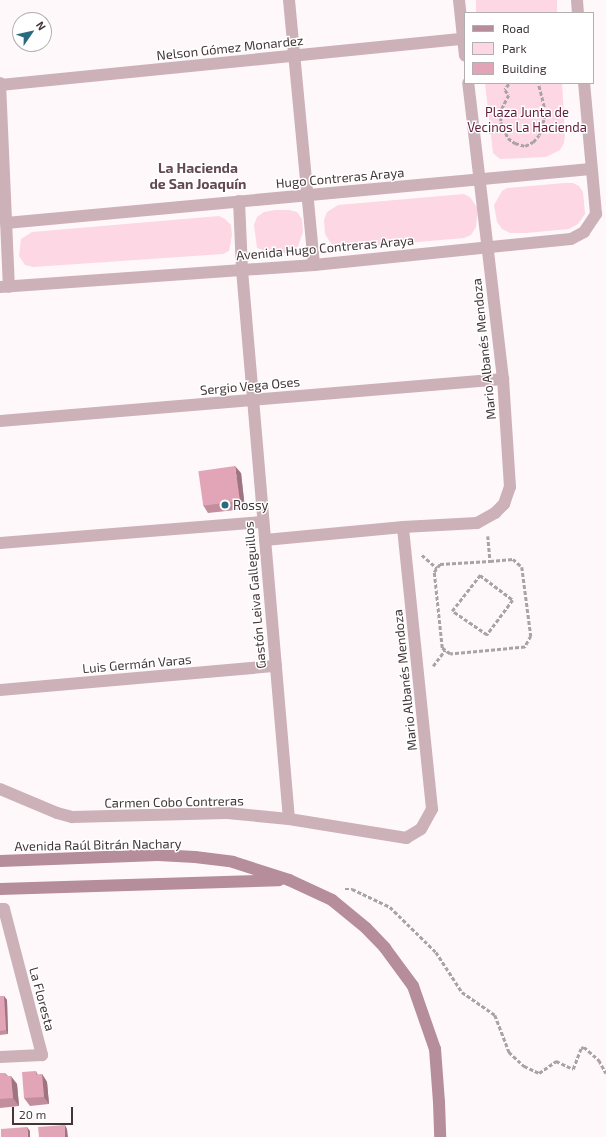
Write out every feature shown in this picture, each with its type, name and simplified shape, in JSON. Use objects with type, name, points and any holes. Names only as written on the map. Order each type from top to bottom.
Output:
[{"type":"main road","name":"Avenida Raúl Bitrán Nachary","points":[[0,861],[158,855],[195,857],[233,862],[288,880],[325,896],[350,914],[385,948],[413,986],[434,1049],[438,1088],[440,1137]]},
{"type":"main road","name":"Avenida Raúl Bitrán Nachary","points":[[0,889],[288,880]]},
{"type":"street","points":[[289,0],[314,264]]},
{"type":"street","points":[[459,0],[464,48]]},
{"type":"street","points":[[577,0],[578,12]]},
{"type":"street","name":"Nelson Gómez Monardez","points":[[0,84],[463,39]]},
{"type":"street","points":[[0,84],[6,223],[5,287]]},
{"type":"street","name":"Mario Albanés Mendoza","points":[[265,540],[403,527],[477,522],[495,513],[504,504],[510,487],[503,380],[468,84]]},
{"type":"street","points":[[584,84],[591,169]]},
{"type":"street","name":"Hugo Contreras Araya","points":[[6,223],[591,169]]},
{"type":"street","name":"Avenida Hugo Contreras Araya","points":[[5,287],[314,264],[571,238],[584,232],[596,214],[591,169]]},
{"type":"street","name":"Gastón Leiva Galleguillos","points":[[239,201],[242,270],[289,819]]},
{"type":"street","name":"Sergio Vega Oses","points":[[0,420],[503,380]]},
{"type":"street","points":[[0,543],[263,522]]},
{"type":"street","name":"Mario Albanés Mendoza","points":[[403,527],[432,810],[422,828]]},
{"type":"street","name":"Luis Germán Varas","points":[[0,690],[276,666]]},
{"type":"street","name":"Carmen Cobo Contreras","points":[[0,789],[57,813],[72,817],[227,813],[289,819],[406,838],[422,828]]},
{"type":"street","name":"La Floresta","points":[[0,1057],[42,1055],[2,909]]},
{"type":"path","points":[[509,84],[505,90],[509,95],[501,111],[501,122],[508,138],[515,143],[525,146],[533,142],[539,135],[544,119],[544,107],[538,84]]},
{"type":"path","points":[[486,518],[490,560]]},
{"type":"path","points":[[513,559],[522,567],[531,636],[525,647],[450,654],[442,648],[434,572],[440,564],[490,560],[513,559]]},
{"type":"path","points":[[480,575],[513,600],[487,635],[452,611],[480,575]]},
{"type":"path","points":[[338,889],[352,889],[390,907],[436,952],[462,992],[495,1015],[509,1052],[524,1066],[540,1073],[556,1061],[573,1069],[581,1048],[584,1047],[599,1060],[606,1072]]},
{"type":"green space","points":[[476,0],[557,0],[557,12],[476,12]]},
{"type":"green space","name":"Plaza Junta de Vecinos La Hacienda","points":[[485,84],[562,84],[565,133],[564,143],[560,150],[546,157],[500,159],[493,153]]},
{"type":"green space","points":[[573,183],[579,186],[583,192],[585,214],[578,224],[569,229],[510,233],[502,229],[497,222],[494,205],[502,191],[507,188]]},
{"type":"green space","points":[[464,194],[470,197],[478,209],[476,227],[471,235],[464,238],[338,249],[330,242],[325,234],[324,220],[327,212],[338,205]]},
{"type":"green space","points":[[289,210],[297,212],[302,219],[303,232],[297,249],[284,253],[269,252],[257,248],[254,225],[257,217],[264,212]]},
{"type":"green space","points":[[219,216],[231,225],[232,235],[229,251],[223,254],[33,267],[25,265],[19,256],[21,239],[32,232]]},
{"type":"building","points":[[235,466],[240,501],[203,506],[198,471]]},
{"type":"building","points":[[0,996],[4,996],[6,1030],[0,1031]]},
{"type":"building","points":[[36,1071],[36,1075],[42,1074],[44,1097],[24,1098],[22,1072]]},
{"type":"building","points":[[0,1073],[5,1073],[6,1076],[11,1076],[13,1098],[0,1099]]},
{"type":"building","points":[[65,1125],[65,1137],[39,1137],[38,1127]]},
{"type":"building","points":[[27,1127],[28,1137],[1,1137],[1,1129]]},
{"type":"place","name":"Rossy","points":[[225,505]]},
{"type":"district","name":"La Hacienda de San Joaquín","points":[[198,176]]}]
